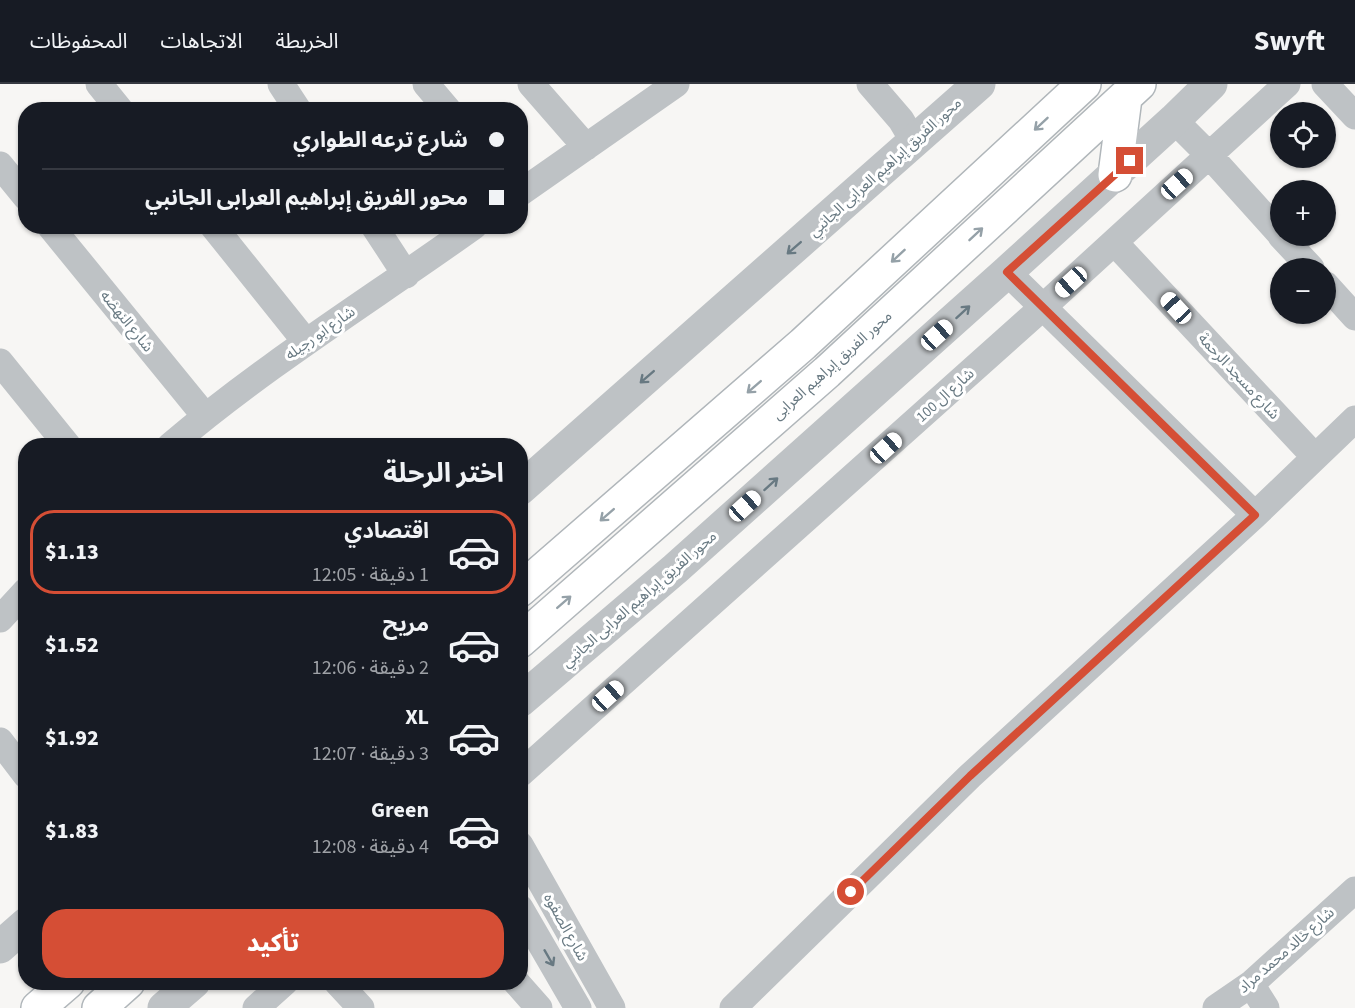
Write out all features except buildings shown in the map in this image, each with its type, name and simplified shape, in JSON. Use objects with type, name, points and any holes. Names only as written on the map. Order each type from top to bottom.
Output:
[{"type":"main road","points":[[528,584],[803,345],[1084,84]]},
{"type":"main road","points":[[1115,175],[1132,91]]},
{"type":"main road","name":"محور الفريق إبراهيم العرابى","points":[[528,634],[826,372],[1132,91]]},
{"type":"main road","points":[[38,1008],[59,990]]},
{"type":"main road","points":[[99,1008],[119,990]]},
{"type":"street","points":[[99,84],[114,102]]},
{"type":"street","points":[[282,84],[293,102]]},
{"type":"street","points":[[426,84],[441,102]]},
{"type":"street","points":[[531,84],[586,147]]},
{"type":"street","points":[[528,188],[676,84]]},
{"type":"street","points":[[870,84],[901,120],[914,142]]},
{"type":"street","name":"محور الفريق إبراهيم العرابى الجانبي","points":[[528,482],[979,84]]},
{"type":"street","name":"محور الفريق إبراهيم العرابى الجانبي","points":[[528,694],[675,569],[1115,175],[1211,84]]},
{"type":"street","name":"شارع ال 100","points":[[528,767],[1042,308],[1287,84]]},
{"type":"street","points":[[1325,84],[1355,116]]},
{"type":"street","points":[[1174,120],[1270,223]]},
{"type":"street","points":[[0,165],[18,186]]},
{"type":"street","name":"شارع النهضه","points":[[57,234],[205,416]]},
{"type":"street","points":[[219,234],[306,342]]},
{"type":"street","points":[[379,234],[406,275]]},
{"type":"street","name":"شارع ابو رجيله","points":[[179,438],[205,416],[306,342],[463,234]]},
{"type":"street","name":"شارع مسجد الرحمة","points":[[1113,242],[1315,457]]},
{"type":"street","points":[[1291,246],[1302,258]]},
{"type":"street","points":[[1007,272],[1255,515]]},
{"type":"street","points":[[1336,296],[1355,316]]},
{"type":"street","points":[[0,363],[61,438]]},
{"type":"street","points":[[733,1008],[970,776],[1255,515],[1355,419]]},
{"type":"street","points":[[0,619],[18,600]]},
{"type":"street","points":[[0,741],[18,765]]},
{"type":"street","name":"شارع الصفوه","points":[[528,859],[612,1008]]},
{"type":"street","name":"شارع خالد محمد مراد","points":[[1216,1008],[1251,984],[1355,890]]},
{"type":"street","name":"شارع الصفوه","points":[[528,922],[578,1008]]},
{"type":"street","points":[[0,947],[18,931]]},
{"type":"street","points":[[1251,984],[1266,1008]]},
{"type":"street","points":[[164,1008],[185,990]]},
{"type":"street","points":[[256,1008],[276,990]]},
{"type":"street","points":[[345,990],[361,1008]]},
{"type":"street","points":[[523,990],[539,1008]]},
{"type":"route","points":[[851,892],[970,776],[1255,515],[1007,272],[1130,161]]}]
